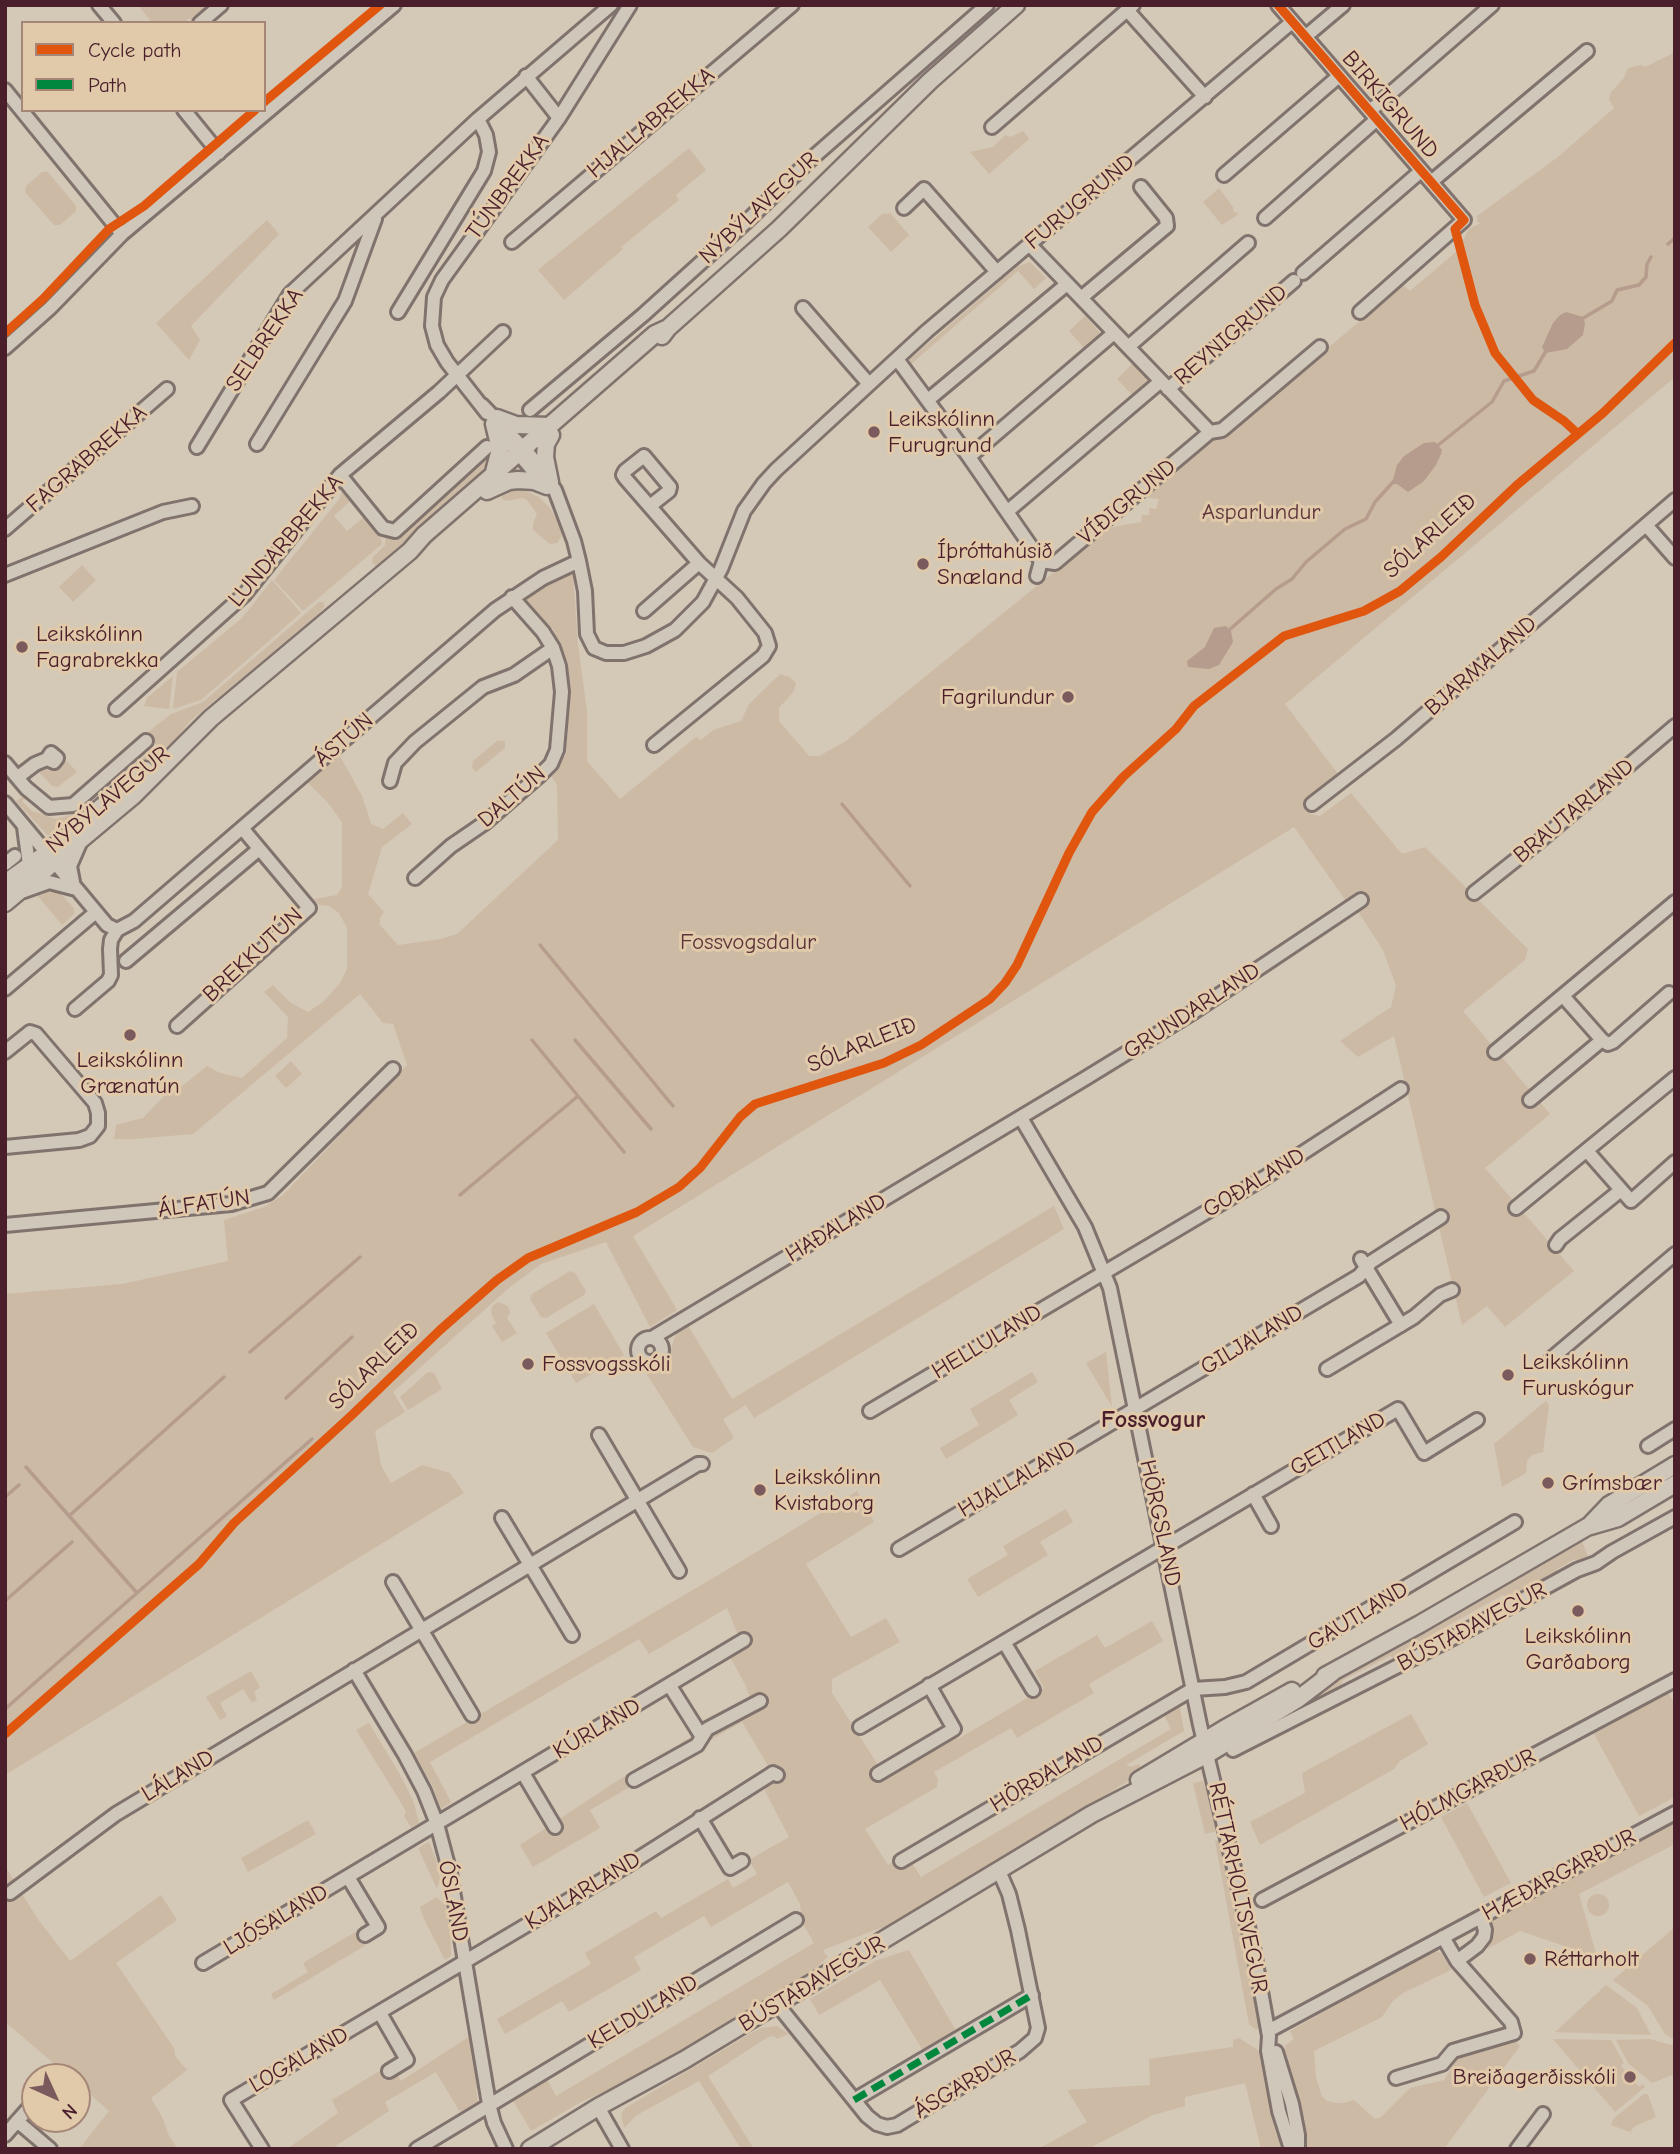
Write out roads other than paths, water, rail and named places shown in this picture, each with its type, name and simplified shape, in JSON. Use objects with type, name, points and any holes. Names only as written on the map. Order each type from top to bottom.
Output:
[{"type":"main road","name":"NÝBÝLAVEGUR","points":[[8,894],[16,862],[51,857],[81,840],[133,796],[211,718],[411,551],[424,536],[490,484],[661,336],[779,229],[930,80],[1016,5]]},
{"type":"main road","points":[[496,421],[550,431],[545,457],[549,484],[518,480],[490,484],[500,450],[496,421]]},
{"type":"main road","name":"NÝBÝLAVEGUR","points":[[8,894],[185,735],[211,718]]},
{"type":"main road","name":"BÚSTAÐAVEGUR","points":[[1587,1527],[1609,1505],[1675,1465]]},
{"type":"main road","name":"BÚSTAÐAVEGUR","points":[[530,2149],[598,2106],[684,2060],[999,1871],[1093,1814],[1116,1794],[1262,1721],[1332,1673],[1587,1527],[1618,1518],[1675,1484]]},
{"type":"street","points":[[99,5],[112,21]]},
{"type":"street","points":[[202,21],[221,5]]},
{"type":"street","points":[[5,348],[50,308],[122,234],[394,5]]},
{"type":"street","name":"SELBREKKA","points":[[197,447],[290,294],[478,119],[611,5]]},
{"type":"street","name":"TÚNBREKKA","points":[[523,454],[442,354],[434,336],[431,316],[437,288],[559,118],[630,5]]},
{"type":"street","name":"HJALLABREKKA","points":[[512,242],[792,5]]},
{"type":"street","name":"NÝBÝLAVEGUR","points":[[530,410],[643,315],[845,129],[987,5]]},
{"type":"street","name":"BIRKIGRUND","points":[[1278,5],[1464,220],[1360,312]]},
{"type":"street","points":[[1305,37],[1343,5]]},
{"type":"street","name":"BIRKIGRUND","points":[[1265,218],[1492,5]]},
{"type":"street","points":[[992,127],[1130,8],[1205,97]]},
{"type":"street","name":"FURUGRUND","points":[[523,454],[549,484],[558,499],[579,561],[586,591],[587,634],[594,648],[606,653],[625,653],[646,646],[675,630],[703,602],[717,578],[744,511],[764,483],[897,359],[1292,22]]},
{"type":"street","name":"BIRKIGRUND","points":[[1431,182],[1587,51]]},
{"type":"street","points":[[526,76],[559,118]]},
{"type":"street","name":"BIRKIGRUND","points":[[1224,175],[1339,76]]},
{"type":"street","points":[[5,90],[21,110]]},
{"type":"street","points":[[23,112],[122,234]]},
{"type":"street","points":[[186,112],[219,153]]},
{"type":"street","points":[[398,312],[484,171],[489,152],[486,135],[478,119]]},
{"type":"street","points":[[845,129],[863,147]]},
{"type":"street","name":"BIRKIGRUND","points":[[1299,277],[1421,171]]},
{"type":"street","points":[[1081,298],[1167,226],[1166,218],[1140,187]]},
{"type":"street","points":[[904,208],[924,189],[997,272]]},
{"type":"street","name":"SELBREKKA","points":[[257,444],[345,301],[376,215]]},
{"type":"street","points":[[1128,347],[1248,243]]},
{"type":"street","name":"REYNIGRUND","points":[[1029,244],[1210,432]]},
{"type":"street","name":"REYNIGRUND","points":[[1164,385],[1299,277]]},
{"type":"street","points":[[928,400],[1067,284]]},
{"type":"street","points":[[803,308],[869,384]]},
{"type":"street","points":[[458,376],[503,332]]},
{"type":"street","points":[[969,457],[1114,333]]},
{"type":"street","points":[[1210,432],[1222,430],[1320,347]]},
{"type":"street","points":[[897,359],[1008,511],[1041,561],[1037,576]]},
{"type":"street","name":"LUNDARBREKKA","points":[[117,709],[246,594],[340,475],[458,376]]},
{"type":"street","points":[[1008,511],[1164,385]]},
{"type":"street","name":"FAGRABREKKA","points":[[5,529],[167,389]]},
{"type":"street","name":"VÍÐIGRUND","points":[[1041,561],[1055,563],[1210,432]]},
{"type":"street","points":[[340,475],[383,528],[395,531],[487,447]]},
{"type":"street","name":"BJARMALAND","points":[[1312,804],[1396,739],[1675,500]]},
{"type":"street","points":[[5,575],[163,512],[192,506]]},
{"type":"street","points":[[650,506],[765,633],[769,646],[763,656],[654,746]]},
{"type":"street","points":[[1646,525],[1675,558]]},
{"type":"street","name":"ÁSTÚN","points":[[117,930],[134,922],[512,597],[579,561]]},
{"type":"street","points":[[644,611],[699,563]]},
{"type":"street","name":"DALTÚN","points":[[415,878],[551,764],[557,750],[562,692],[559,666],[553,648],[543,632],[512,597]]},
{"type":"street","points":[[390,781],[395,763],[415,742],[484,687],[514,675],[553,648]]},
{"type":"street","name":"BRAUTARLAND","points":[[1474,893],[1674,728]]},
{"type":"street","points":[[5,763],[22,783],[49,807],[73,805],[146,741]]},
{"type":"street","points":[[47,760],[34,764],[6,804],[107,925],[117,930],[110,949],[111,975],[108,981],[75,1009]]},
{"type":"street","points":[[16,862],[27,838],[22,824]]},
{"type":"street","name":"BREKKUTÚN","points":[[177,1026],[309,908],[242,828]]},
{"type":"street","name":"NÝBÝLAVEGUR","points":[[76,889],[70,866],[81,840]]},
{"type":"street","points":[[126,961],[258,850]]},
{"type":"street","points":[[8,894],[49,882],[76,889]]},
{"type":"street","name":"GRUNDARLAND","points":[[1021,1118],[1195,1011],[1361,900]]},
{"type":"street","points":[[1495,1052],[1675,902]]},
{"type":"street","points":[[5,989],[96,912]]},
{"type":"street","points":[[1563,996],[1608,1044],[1669,993]]},
{"type":"street","points":[[5,1052],[30,1032],[42,1038],[95,1103],[98,1126],[90,1136],[79,1140],[5,1147]]},
{"type":"street","points":[[1530,1100],[1602,1040]]},
{"type":"street","name":"ÁLFATÚN","points":[[5,1225],[230,1205],[268,1193],[393,1069]]},
{"type":"street","points":[[1516,1208],[1675,1078]]},
{"type":"street","name":"GOÐALAND","points":[[1104,1273],[1264,1178],[1401,1089]]},
{"type":"street","name":"HÖRGSLAND","points":[[1021,1118],[1071,1200],[1104,1273],[1122,1339],[1206,1748]]},
{"type":"street","name":"HAÐALAND","points":[[652,1338],[1021,1118]]},
{"type":"street","points":[[1587,1152],[1631,1201],[1675,1162]]},
{"type":"street","points":[[1556,1245],[1621,1190]]},
{"type":"street","name":"GILJALAND","points":[[1136,1409],[1359,1276],[1364,1264],[1441,1217]]},
{"type":"street","points":[[1552,1358],[1675,1254]]},
{"type":"street","points":[[1364,1264],[1401,1325]]},
{"type":"street","name":"HELLULAND","points":[[870,1411],[1104,1273]]},
{"type":"street","points":[[1327,1370],[1401,1325],[1440,1295],[1452,1290]]},
{"type":"street","name":"HJALLALAND","points":[[898,1549],[1136,1409]]},
{"type":"street","name":"GEITLAND","points":[[860,1727],[1398,1409],[1424,1454],[1477,1420]]},
{"type":"street","points":[[1648,1446],[1675,1429]]},
{"type":"street","points":[[600,1435],[679,1571]]},
{"type":"street","name":"LÁLAND","points":[[10,1893],[116,1814],[421,1629],[702,1464]]},
{"type":"street","points":[[1253,1494],[1271,1526]]},
{"type":"street","name":"BÚSTAÐAVEGUR","points":[[1233,1750],[1262,1721],[1451,1639],[1577,1570],[1596,1563],[1675,1517]]},
{"type":"street","points":[[502,1518],[572,1635]]},
{"type":"street","name":"GAUTLAND","points":[[1194,1689],[1225,1687],[1246,1682],[1516,1522]]},
{"type":"street","points":[[393,1582],[472,1715]]},
{"type":"street","name":"KÚRLAND","points":[[437,1824],[744,1640]]},
{"type":"street","points":[[1004,1642],[1032,1690]]},
{"type":"street","name":"ÓSLAND","points":[[354,1670],[405,1755],[437,1824],[450,1873],[489,2104],[506,2149]]},
{"type":"street","name":"HÓLMGARÐUR","points":[[1262,1900],[1675,1680]]},
{"type":"street","points":[[878,1774],[954,1728],[929,1685]]},
{"type":"street","points":[[670,1686],[702,1737]]},
{"type":"street","name":"HÖRÐALAND","points":[[901,1861],[1194,1689]]},
{"type":"street","points":[[634,1780],[697,1745],[707,1729],[760,1701]]},
{"type":"street","name":"RÉTTARHOLTSVEGUR","points":[[1206,1748],[1254,1952],[1269,2033],[1268,2051],[1279,2111],[1291,2149]]},
{"type":"street","points":[[523,1773],[555,1827]]},
{"type":"street","name":"KJALARLAND","points":[[465,1962],[628,1865],[770,1775],[777,1775]]},
{"type":"street","name":"HÆÐARGARÐUR","points":[[1269,2033],[1675,1813]]},
{"type":"street","points":[[700,1818],[730,1868],[742,1861]]},
{"type":"street","name":"LJÓSALAND","points":[[203,1963],[437,1824]]},
{"type":"street","name":"ÁSGARÐUR","points":[[777,2004],[867,2116],[877,2124],[887,2127],[897,2125],[1029,2045],[1035,2038],[1038,2028],[1032,1995],[1009,1894],[999,1871]]},
{"type":"street","name":"LJÓSALAND","points":[[348,1877],[378,1927],[365,1934]]},
{"type":"street","points":[[1457,1961],[1484,1937],[1481,1917]]},
{"type":"street","name":"KELDULAND","points":[[417,2149],[796,1920]]},
{"type":"street","points":[[1396,2078],[1442,2064],[1454,2051],[1514,2033],[1511,2022],[1457,1961],[1443,1937]]},
{"type":"street","name":"LOGALAND","points":[[262,2149],[231,2100],[465,1962]]},
{"type":"street","points":[[854,2100],[1032,1995]]},
{"type":"street","points":[[380,2013],[407,2060],[390,2071]]},
{"type":"street","name":"RÉTTARHOLTSVEGUR","points":[[1269,2033],[1292,2104],[1298,2149]]},
{"type":"street","points":[[598,2106],[622,2149]]},
{"type":"street","points":[[1517,2149],[1544,2114]]},
{"type":"street","points":[[5,2134],[21,2117]]},
{"type":"street","points":[[17,2121],[50,2149]]},
{"type":"waterway","points":[[1668,244],[1675,238]]},
{"type":"waterway","points":[[1580,320],[1612,301],[1617,290],[1639,285],[1646,277],[1647,264],[1651,257]]},
{"type":"waterway","points":[[1437,446],[1492,402],[1504,381],[1534,371],[1546,351]]},
{"type":"waterway","points":[[1228,631],[1276,589],[1292,579],[1306,562],[1345,529],[1366,519],[1375,502],[1394,481]]},
{"type":"waterway","points":[[842,804],[910,886]]},
{"type":"waterway","points":[[540,945],[673,1106]]},
{"type":"waterway","points":[[532,1040],[624,1152]]},
{"type":"waterway","points":[[575,1040],[651,1129]]},
{"type":"waterway","points":[[460,1195],[578,1096]]},
{"type":"waterway","points":[[250,1352],[360,1257]]},
{"type":"waterway","points":[[286,1398],[352,1337]]},
{"type":"waterway","points":[[69,1516],[224,1377]]},
{"type":"waterway","points":[[5,1709],[312,1439]]},
{"type":"waterway","points":[[26,1467],[137,1593]]},
{"type":"waterway","points":[[5,1497],[19,1485]]},
{"type":"waterway","points":[[5,1601],[72,1542]]},
{"type":"place","name":"Leikskólinn Furugrund","points":[[874,432]]},
{"type":"place","name":"Íþróttahúsið Snæland","points":[[923,564]]},
{"type":"place","name":"Leikskólinn Fagrabrekka","points":[[22,647]]},
{"type":"place","name":"Fagrilundur","points":[[1068,697]]},
{"type":"place","name":"Leikskólinn Grænatún","points":[[130,1035]]},
{"type":"place","name":"Fossvogsskóli","points":[[528,1364]]},
{"type":"place","name":"Leikskólinn Furuskógur","points":[[1508,1375]]},
{"type":"place","name":"Grímsbær","points":[[1548,1483]]},
{"type":"place","name":"Leikskólinn Kvistaborg","points":[[760,1490]]},
{"type":"place","name":"Leikskólinn Garðaborg","points":[[1578,1611]]},
{"type":"place","name":"Réttarholt","points":[[1530,1959]]},
{"type":"place","name":"Breiðagerðisskóli","points":[[1630,2077]]},
{"type":"district","name":"Fossvogur","points":[[1153,1420]]},
{"type":"park label","name":"Asparlundur","points":[[1261,512]]},
{"type":"park label","name":"Fossvogsdalur","points":[[748,942]]}]
